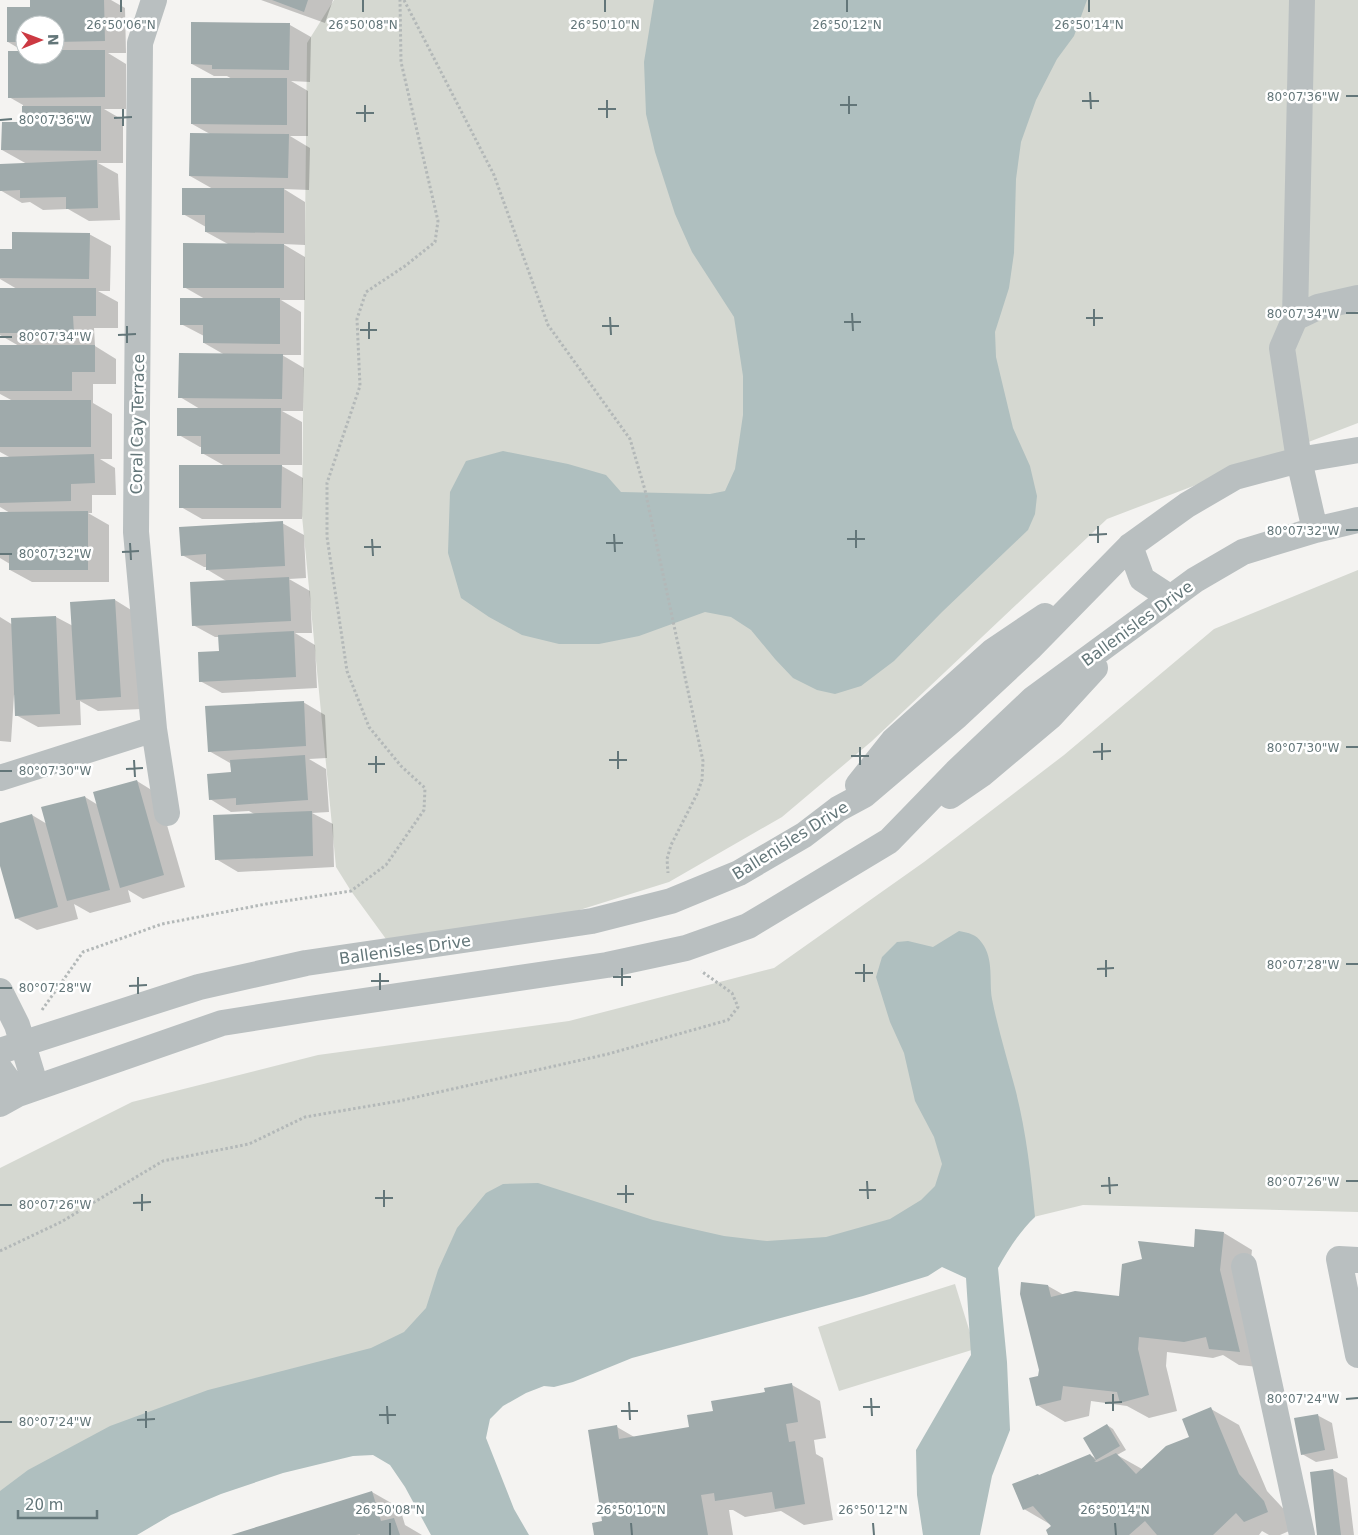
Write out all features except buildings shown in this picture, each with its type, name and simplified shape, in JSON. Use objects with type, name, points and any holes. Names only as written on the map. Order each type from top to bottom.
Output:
[{"type":"street","name":"Coral Cay Terrace","points":[[154,0],[140,43],[136,532],[154,730],[166,813]]},
{"type":"street","points":[[1302,0],[1295,318],[1282,348],[1299,460],[1315,530]]},
{"type":"street","points":[[1295,318],[1318,307],[1358,298]]},
{"type":"street","name":"Ballenisles Drive","points":[[13,1039],[199,987],[306,963],[592,922],[671,901],[739,873],[804,835],[838,809],[864,795],[957,716],[1031,647],[1130,546],[1187,505],[1235,477],[1299,460],[1358,450]]},
{"type":"street","name":"Ballenisles Drive","points":[[18,1095],[222,1023],[607,965],[686,948],[748,926],[889,840],[956,772],[1033,699],[1195,580],[1243,552],[1315,530],[1358,520]]},
{"type":"street","points":[[1130,546],[1142,579],[1170,598]]},
{"type":"street","points":[[838,809],[894,741],[993,651],[1095,581]]},
{"type":"street","points":[[889,840],[982,774],[1051,716],[1136,624]]},
{"type":"street","points":[[957,716],[986,744]]},
{"type":"street","points":[[0,778],[154,730]]},
{"type":"street","points":[[0,991],[13,1039],[18,1095]]},
{"type":"street","points":[[0,1069],[18,1095]]},
{"type":"street","points":[[1358,1260],[1339,1259],[1358,1355]]},
{"type":"street","points":[[1244,1266],[1302,1535]]},
{"type":"path","points":[[402,0],[494,175],[548,325],[630,439],[645,490],[703,760],[702,780],[697,794],[671,845],[667,859],[671,901]]},
{"type":"path","points":[[13,1039],[37,1016],[83,952],[162,924],[266,904],[351,891],[386,865],[424,810],[425,788],[401,766],[369,727],[347,671],[327,537],[327,483],[360,386],[356,319],[366,292],[405,266],[435,242],[438,220],[401,62],[402,0]]},
{"type":"path","points":[[0,1251],[61,1222],[163,1161],[249,1144],[305,1117],[399,1102],[598,1056],[728,1020],[738,1007],[732,993],[692,964],[686,948]]},
{"type":"shaded area","points":[[334,0],[1358,0],[1358,423],[1107,519],[872,741],[782,817],[669,882],[573,912],[386,939],[336,867],[302,516],[307,43]]},
{"type":"shaded area","points":[[654,0],[1087,0],[1074,36],[1057,59],[1036,100],[1021,142],[1016,179],[1014,253],[1009,288],[995,332],[996,357],[1013,428],[1030,466],[1037,496],[1035,514],[1028,530],[894,661],[861,686],[835,694],[817,690],[793,678],[751,630],[731,617],[705,612],[639,636],[599,644],[559,644],[522,635],[489,617],[461,598],[448,553],[450,492],[466,461],[503,451],[568,464],[606,475],[621,492],[710,494],[725,491],[735,469],[743,415],[743,376],[734,317],[692,252],[675,214],[655,152],[646,114],[644,62]]},
{"type":"shaded area","points":[[1358,570],[1358,1212],[1083,1205],[538,1337],[0,1535],[0,1168],[132,1102],[318,1055],[569,1021],[774,968],[924,862],[1064,755],[1214,629]]},
{"type":"shaded area","points":[[959,931],[975,936],[986,949],[988,956],[992,999],[1019,1104],[1025,1136],[1035,1217],[1024,1228],[998,1268],[1007,1362],[1010,1430],[992,1476],[980,1535],[923,1535],[917,1495],[916,1450],[971,1355],[966,1278],[942,1267],[928,1276],[863,1296],[632,1358],[573,1382],[554,1387],[544,1386],[526,1393],[503,1406],[490,1419],[486,1438],[514,1509],[529,1535],[431,1535],[405,1487],[390,1465],[373,1455],[353,1456],[283,1473],[221,1494],[171,1515],[137,1535],[0,1535],[0,1491],[28,1470],[110,1426],[208,1390],[371,1348],[404,1332],[426,1308],[438,1270],[457,1228],[486,1193],[503,1184],[538,1183],[653,1220],[724,1236],[767,1241],[826,1237],[890,1219],[921,1200],[935,1186],[942,1164],[934,1137],[915,1101],[904,1053],[890,1022],[876,977],[882,957],[897,942],[908,941],[933,947]]},
{"type":"shaded area","points":[[955,1284],[975,1349],[839,1391],[818,1327]]}]
